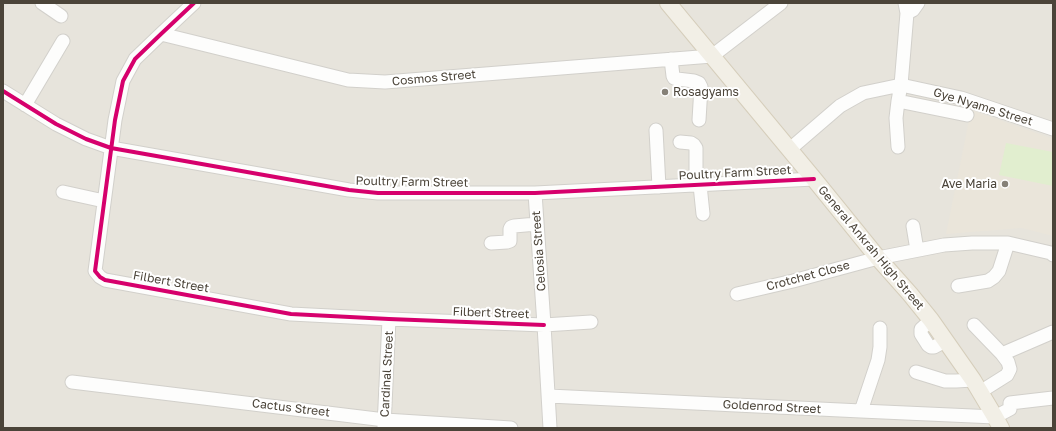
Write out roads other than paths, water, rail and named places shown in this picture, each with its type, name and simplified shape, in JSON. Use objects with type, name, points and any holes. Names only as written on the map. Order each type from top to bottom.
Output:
[{"type":"main road","name":"General Ankrah High Street","points":[[668,3],[790,149],[878,258],[931,320],[976,386],[998,422]]},
{"type":"street","points":[[42,3],[61,16]]},
{"type":"street","name":"Filbert Street","points":[[194,3],[136,59],[123,81],[115,120],[95,271],[100,277],[105,280],[291,314],[544,325],[591,322]]},
{"type":"street","points":[[712,56],[781,3]]},
{"type":"street","points":[[898,147],[896,118],[901,85],[906,8],[913,10],[918,3]]},
{"type":"street","name":"Cosmos Street","points":[[161,34],[348,80],[385,82],[712,56]]},
{"type":"street","points":[[26,105],[63,42]]},
{"type":"street","points":[[671,59],[674,78],[694,81],[699,83],[701,87],[699,120]]},
{"type":"street","name":"Gye Nyame Street","points":[[790,149],[840,106],[863,94],[901,85],[961,98],[1053,129]]},
{"type":"street","name":"Poultry Farm Street","points":[[3,91],[56,124],[86,139],[111,148],[349,190],[378,193],[535,194],[814,179]]},
{"type":"street","points":[[898,101],[962,114],[961,98]]},
{"type":"street","points":[[656,130],[659,187]]},
{"type":"street","points":[[680,142],[690,143],[696,148],[698,185],[703,214]]},
{"type":"street","points":[[64,192],[104,201]]},
{"type":"street","name":"Celosia Street","points":[[535,194],[550,428]]},
{"type":"street","points":[[491,243],[510,241],[511,227],[537,224]]},
{"type":"street","points":[[913,226],[917,250]]},
{"type":"street","points":[[958,286],[988,281],[994,277],[999,271],[1008,243]]},
{"type":"street","name":"Crotchet Close","points":[[737,294],[793,281],[878,258],[944,245],[1008,243],[1051,253],[1053,255]]},
{"type":"street","name":"Cardinal Street","points":[[384,424],[389,319]]},
{"type":"street","points":[[916,372],[945,380],[976,386],[1007,375],[1010,369],[1008,362],[974,325]]},
{"type":"street","points":[[861,411],[878,360],[880,328]]},
{"type":"street","points":[[1002,354],[1053,332]]},
{"type":"street","name":"Cactus Street","points":[[72,382],[384,424],[510,428]]},
{"type":"street","name":"Goldenrod Street","points":[[549,396],[861,411],[998,422]]},
{"type":"street","points":[[998,422],[1010,409],[1010,403],[1053,398]]},
{"type":"place","name":"Rosagyams","points":[[665,92]]},
{"type":"place","name":"Ave Maria","points":[[1005,184]]}]
